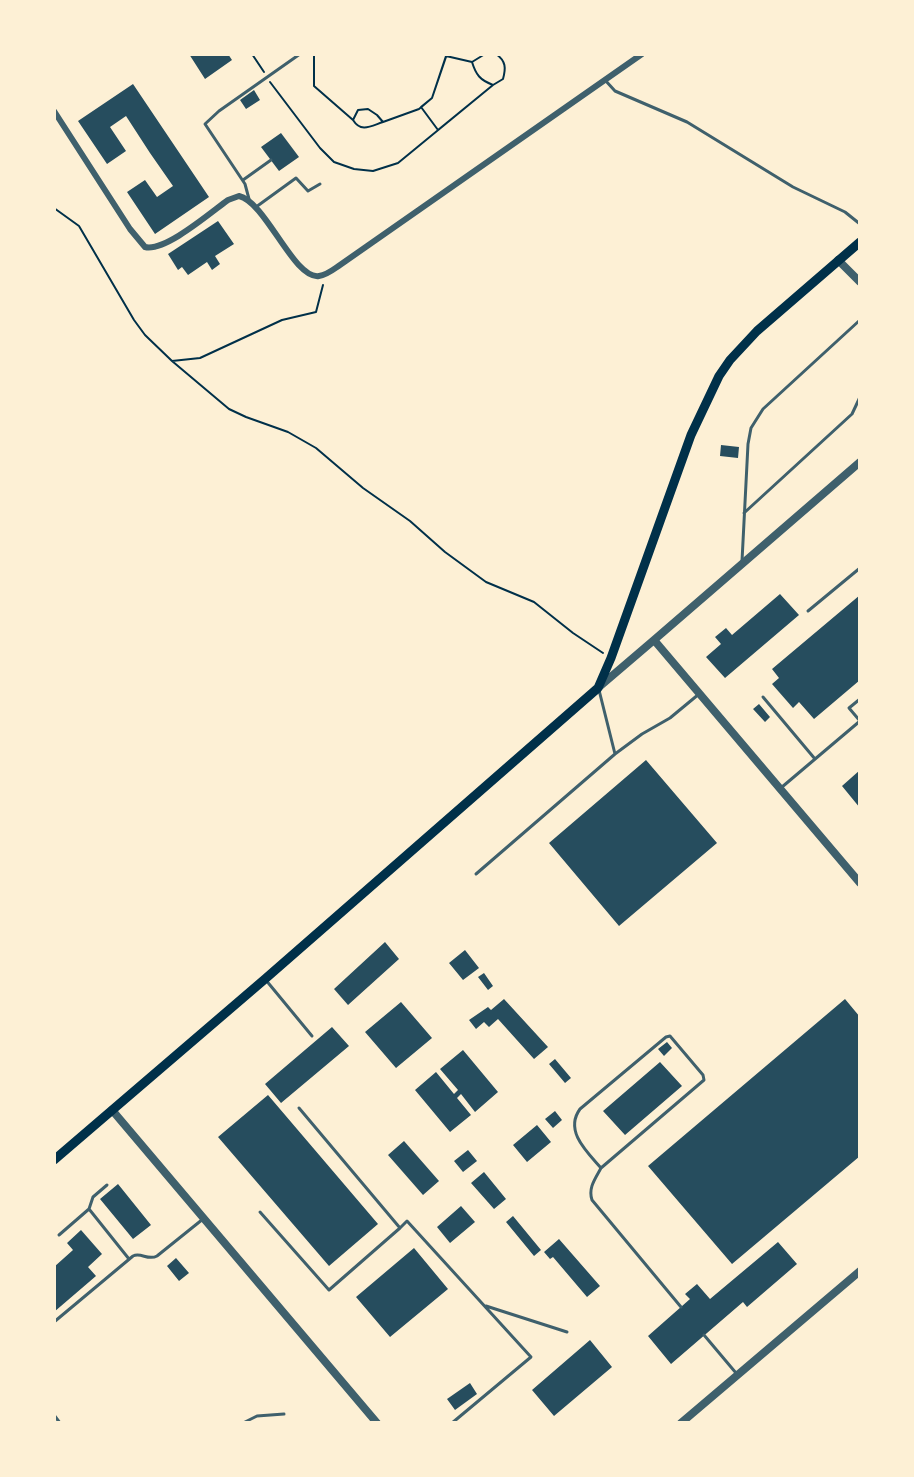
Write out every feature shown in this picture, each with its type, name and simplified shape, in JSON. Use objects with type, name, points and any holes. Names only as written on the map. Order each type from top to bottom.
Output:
[{"type":"main road","points":[[54,1160],[598,688],[611,658],[699,414],[719,376],[730,360],[757,331],[860,242]]},
{"type":"street","points":[[54,111],[130,229],[145,247],[152,248],[168,242],[239,196],[249,199],[290,254],[315,276],[326,274],[642,54]]},
{"type":"street","points":[[838,260],[860,282]]},
{"type":"street","points":[[598,688],[860,462]]},
{"type":"street","points":[[654,640],[860,883]]},
{"type":"street","points":[[112,1110],[377,1423]]},
{"type":"street","points":[[681,1423],[860,1271]]},
{"type":"lane","points":[[249,199],[243,180],[205,124],[219,111],[300,54]]},
{"type":"lane","points":[[605,80],[615,91],[696,127],[793,187],[845,212],[860,224]]},
{"type":"lane","points":[[243,180],[271,160]]},
{"type":"lane","points":[[256,207],[296,178],[308,190],[320,184]]},
{"type":"lane","points":[[742,562],[748,444],[752,428],[763,409],[860,320]]},
{"type":"lane","points":[[744,513],[852,414],[860,397]]},
{"type":"lane","points":[[808,611],[860,568]]},
{"type":"lane","points":[[598,688],[615,754]]},
{"type":"lane","points":[[476,874],[615,754],[642,734],[670,718],[699,694]]},
{"type":"lane","points":[[763,698],[815,759]]},
{"type":"lane","points":[[781,788],[860,721],[849,708],[860,699]]},
{"type":"lane","points":[[265,979],[312,1036]]},
{"type":"lane","points":[[601,1168],[579,1141],[574,1122],[577,1113],[670,1036],[703,1075],[704,1080],[601,1168],[592,1184],[590,1195],[681,1307]]},
{"type":"lane","points":[[299,1108],[400,1228]]},
{"type":"lane","points":[[59,1235],[89,1209],[93,1197],[107,1185]]},
{"type":"lane","points":[[89,1209],[130,1259]]},
{"type":"lane","points":[[260,1212],[329,1290],[407,1221],[484,1305],[531,1357],[452,1423]]},
{"type":"lane","points":[[54,1322],[130,1259],[136,1255],[149,1258],[157,1256],[204,1218]]},
{"type":"lane","points":[[484,1305],[567,1332]]},
{"type":"lane","points":[[704,1335],[737,1375]]},
{"type":"lane","points":[[243,1423],[260,1415],[284,1414]]},
{"type":"lane","points":[[54,1415],[60,1423]]},
{"type":"path","points":[[252,54],[266,77],[320,148],[334,162],[354,169],[373,171],[398,163],[503,79],[506,70],[503,59],[496,54]]},
{"type":"path","points":[[314,54],[314,86],[357,126],[366,129],[421,107],[432,98],[447,55],[472,62],[485,54]]},
{"type":"path","points":[[472,62],[476,74],[482,81],[493,85]]},
{"type":"path","points":[[421,107],[438,130]]},
{"type":"path","points":[[352,120],[358,110],[368,109],[383,122]]},
{"type":"path","points":[[54,208],[79,226],[145,335],[229,409],[288,432],[316,448],[363,488],[410,521],[445,552],[486,582],[534,602],[573,633],[611,658]]},
{"type":"path","points":[[172,361],[200,358],[282,320],[316,312],[326,274]]},
{"type":"building","points":[[189,54],[228,54],[232,60],[205,79]]},
{"type":"building","points":[[133,84],[209,197],[155,234],[127,192],[145,180],[157,197],[173,186],[126,116],[110,127],[126,151],[107,164],[78,121]]},
{"type":"building","points":[[254,90],[260,100],[246,109],[240,100]]},
{"type":"building","points":[[281,133],[299,157],[279,171],[261,147]]},
{"type":"building","points":[[218,221],[234,244],[215,256],[220,264],[212,270],[207,262],[188,275],[182,267],[178,270],[168,254]]},
{"type":"building","points":[[721,445],[739,447],[738,458],[720,456]]},
{"type":"building","points":[[780,594],[799,615],[725,678],[706,657],[721,644],[715,637],[726,628],[732,635]]},
{"type":"building","points":[[860,595],[860,680],[814,719],[799,702],[793,708],[772,684],[779,678],[772,669]]},
{"type":"building","points":[[759,704],[770,717],[765,722],[753,709]]},
{"type":"building","points":[[646,760],[717,843],[619,926],[549,843]]},
{"type":"building","points":[[860,770],[860,808],[842,786]]},
{"type":"building","points":[[385,942],[399,959],[348,1005],[334,989]]},
{"type":"building","points":[[465,950],[479,968],[463,980],[449,963]]},
{"type":"building","points":[[484,973],[493,986],[488,990],[478,977]]},
{"type":"building","points":[[504,999],[548,1047],[534,1059],[498,1019],[489,1027],[484,1022],[476,1029],[469,1020],[488,1007],[491,1010]]},
{"type":"building","points":[[845,999],[860,1017],[860,1156],[732,1264],[648,1166]]},
{"type":"building","points":[[401,1002],[432,1038],[396,1068],[365,1032]]},
{"type":"building","points":[[332,1027],[349,1046],[281,1103],[265,1084]]},
{"type":"building","points":[[667,1042],[672,1048],[664,1056],[658,1049]]},
{"type":"building","points":[[463,1050],[498,1092],[475,1112],[461,1094],[457,1098],[471,1115],[450,1132],[415,1090],[436,1072],[454,1094],[458,1090],[440,1069]]},
{"type":"building","points":[[555,1059],[571,1078],[565,1083],[549,1064]]},
{"type":"building","points":[[660,1062],[682,1086],[625,1135],[603,1111]]},
{"type":"building","points":[[268,1095],[378,1224],[329,1266],[218,1137]]},
{"type":"building","points":[[555,1111],[562,1120],[553,1128],[545,1119]]},
{"type":"building","points":[[537,1125],[551,1142],[527,1162],[513,1145]]},
{"type":"building","points":[[404,1141],[439,1181],[423,1195],[388,1155]]},
{"type":"building","points":[[468,1150],[477,1161],[463,1172],[454,1161]]},
{"type":"building","points":[[484,1172],[506,1199],[494,1209],[471,1183]]},
{"type":"building","points":[[118,1184],[151,1225],[133,1239],[100,1199]]},
{"type":"building","points":[[461,1206],[475,1222],[450,1243],[437,1227]]},
{"type":"building","points":[[513,1216],[541,1250],[534,1256],[506,1222]]},
{"type":"building","points":[[81,1230],[102,1254],[88,1267],[96,1276],[54,1312],[54,1267],[73,1250],[67,1243]]},
{"type":"building","points":[[559,1239],[600,1286],[587,1297],[553,1257],[550,1259],[544,1252]]},
{"type":"building","points":[[778,1242],[797,1264],[747,1307],[743,1302],[671,1364],[648,1336],[690,1299],[685,1294],[697,1284],[710,1299]]},
{"type":"building","points":[[414,1248],[448,1289],[390,1337],[356,1297]]},
{"type":"building","points":[[176,1258],[189,1273],[179,1281],[167,1266]]},
{"type":"building","points":[[590,1340],[612,1367],[554,1416],[532,1390]]},
{"type":"building","points":[[470,1383],[477,1394],[455,1410],[447,1399]]}]
